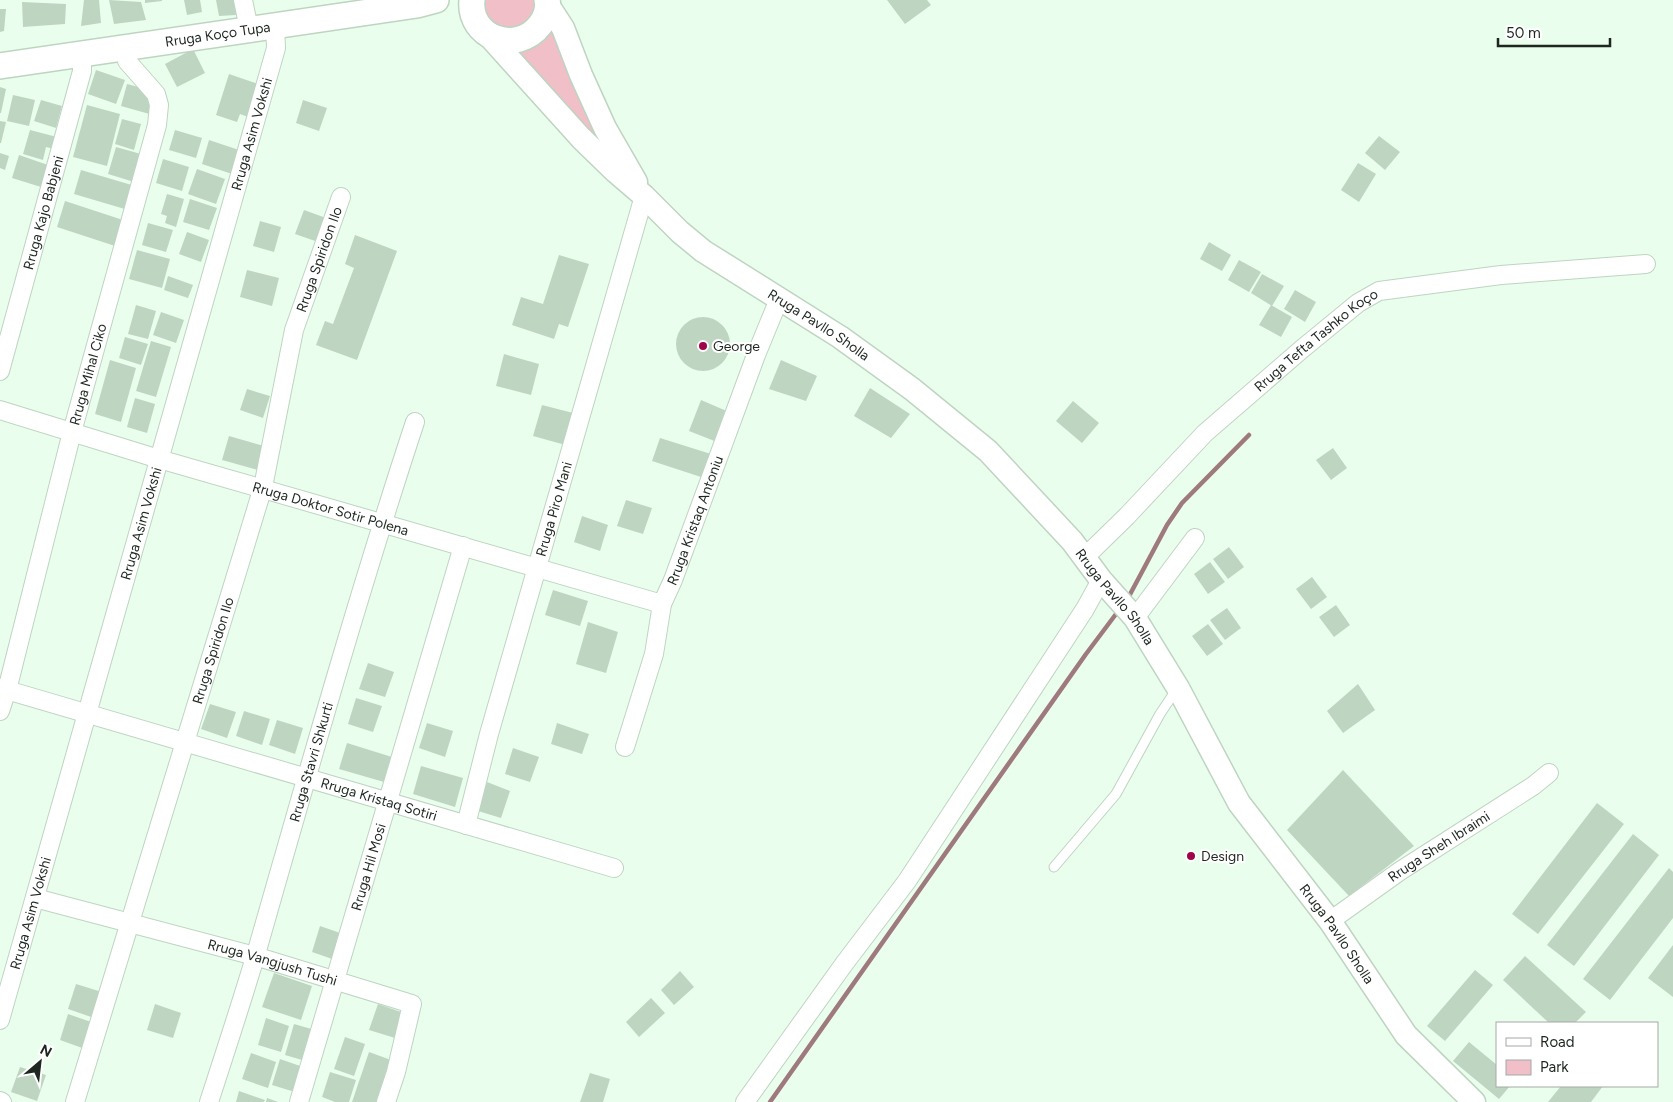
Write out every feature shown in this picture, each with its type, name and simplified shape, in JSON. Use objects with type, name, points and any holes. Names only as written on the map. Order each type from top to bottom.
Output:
[{"type":"main road","name":"Rruga Koço Tupa","points":[[0,66],[435,0],[479,18],[504,41],[520,40],[534,32],[544,20],[548,2]]},
{"type":"street","points":[[243,0],[249,29]]},
{"type":"street","name":"Rruga Pavllo Sholla","points":[[548,2],[563,28],[581,75],[605,128],[644,196]]},
{"type":"street","name":"Rruga Pavllo Sholla","points":[[479,18],[581,138],[673,225],[704,251],[840,337],[912,389],[988,451],[1072,541],[1107,587],[1135,618],[1178,688],[1239,803],[1330,922],[1406,1036],[1474,1102]]},
{"type":"street","name":"Rruga Asim Vokshi","points":[[0,1020],[276,48],[275,25]]},
{"type":"street","name":"Rruga Mihal Ciko","points":[[0,711],[4,689],[72,432],[157,125],[159,105],[156,94],[128,61],[124,47]]},
{"type":"street","name":"Rruga Kajo Babjeni","points":[[0,371],[82,71],[82,53]]},
{"type":"street","name":"Rruga Piro Mani","points":[[466,825],[489,734],[644,196]]},
{"type":"street","name":"Rruga Spiridon Ilo","points":[[75,1102],[263,487],[294,330],[341,197]]},
{"type":"street","name":"Rruga Tefta Tashko Koço","points":[[1084,558],[1205,434],[1309,343],[1358,303],[1379,291],[1502,275],[1646,264]]},
{"type":"street","name":"Rruga Kristaq Antoniu","points":[[625,747],[654,654],[662,604],[673,580],[779,298]]},
{"type":"street","name":"Rruga Doktor Sotir Polena","points":[[0,410],[159,459],[263,487],[662,604]]},
{"type":"street","name":"Rruga Stavri Shkurti","points":[[209,1102],[255,956],[305,778],[414,422]]},
{"type":"street","points":[[1135,618],[1195,538]]},
{"type":"street","name":"Rruga Hil Mosi","points":[[300,1102],[463,546]]},
{"type":"street","points":[[745,1102],[844,964],[907,881],[1085,609],[1107,587]]},
{"type":"street","name":"Rruga Kristaq Sotiri","points":[[4,689],[614,868]]},
{"type":"street","name":"Rruga Sheh Ibraimi","points":[[1330,922],[1400,872],[1533,786],[1548,773]]},
{"type":"street","name":"Rruga Vangjush Tushi","points":[[35,898],[255,956],[412,1004],[396,1072],[386,1102]]},
{"type":"lane","points":[[1054,867],[1116,794],[1160,714],[1178,688]]},
{"type":"green space","points":[[484,0],[537,0],[538,5],[524,28],[497,28],[485,14]]},
{"type":"green space","points":[[549,23],[597,139],[515,52],[533,45]]},
{"type":"building","points":[[84,0],[99,0],[101,23],[81,26]]},
{"type":"building","points":[[109,0],[141,2],[146,20],[114,24]]},
{"type":"building","points":[[145,0],[162,0],[162,1],[145,3]]},
{"type":"building","points":[[184,0],[200,0],[202,12],[187,15]]},
{"type":"building","points":[[216,0],[235,0],[236,15],[219,16]]},
{"type":"building","points":[[887,0],[927,0],[931,5],[905,24]]},
{"type":"building","points":[[22,2],[66,4],[65,24],[23,27]]},
{"type":"building","points":[[0,9],[6,9],[4,31],[0,32]]},
{"type":"building","points":[[193,49],[205,73],[177,87],[165,64]]},
{"type":"building","points":[[96,70],[125,80],[116,104],[88,94]]},
{"type":"building","points":[[229,74],[258,84],[248,117],[240,114],[237,122],[216,115]]},
{"type":"building","points":[[127,84],[142,88],[161,88],[153,115],[121,106]]},
{"type":"building","points":[[0,87],[6,89],[1,113],[0,113]]},
{"type":"building","points":[[13,95],[35,100],[29,126],[7,121]]},
{"type":"building","points":[[41,100],[62,106],[56,128],[34,121]]},
{"type":"building","points":[[303,100],[327,108],[319,131],[296,123]]},
{"type":"building","points":[[87,105],[120,114],[107,166],[73,157]]},
{"type":"building","points":[[122,119],[141,124],[134,150],[115,144]]},
{"type":"building","points":[[0,121],[6,122],[1,143],[0,143]]},
{"type":"building","points":[[30,130],[57,137],[54,149],[46,147],[43,160],[23,154]]},
{"type":"building","points":[[175,130],[202,138],[196,158],[169,150]]},
{"type":"building","points":[[1379,136],[1400,152],[1385,170],[1365,153]]},
{"type":"building","points":[[209,140],[239,150],[232,174],[202,164]]},
{"type":"building","points":[[116,147],[141,154],[134,182],[108,174]]},
{"type":"building","points":[[0,153],[9,156],[5,170],[0,168]]},
{"type":"building","points":[[19,155],[48,165],[41,187],[12,178]]},
{"type":"building","points":[[163,159],[189,167],[182,191],[156,183]]},
{"type":"building","points":[[1358,163],[1376,174],[1359,202],[1341,190]]},
{"type":"building","points":[[197,169],[225,179],[216,204],[188,194]]},
{"type":"building","points":[[81,170],[135,186],[128,210],[74,194]]},
{"type":"building","points":[[167,194],[184,199],[176,227],[165,223],[167,216],[161,214]]},
{"type":"building","points":[[190,199],[217,208],[209,230],[183,222]]},
{"type":"building","points":[[65,201],[126,221],[118,247],[57,227]]},
{"type":"building","points":[[304,210],[326,218],[318,242],[295,234]]},
{"type":"building","points":[[260,221],[281,227],[274,252],[253,246]]},
{"type":"building","points":[[148,223],[173,230],[166,252],[142,245]]},
{"type":"building","points":[[187,232],[209,240],[201,262],[179,254]]},
{"type":"building","points":[[355,235],[397,251],[357,360],[316,345],[325,321],[333,324],[354,268],[345,264]]},
{"type":"building","points":[[1209,242],[1231,255],[1222,271],[1200,259]]},
{"type":"building","points":[[137,250],[170,259],[162,288],[129,279]]},
{"type":"building","points":[[559,255],[589,264],[568,327],[559,324],[554,339],[512,325],[521,297],[543,304]]},
{"type":"building","points":[[1239,260],[1261,272],[1249,292],[1228,280]]},
{"type":"building","points":[[247,270],[279,278],[272,306],[240,297]]},
{"type":"building","points":[[1262,274],[1284,286],[1272,306],[1251,293]]},
{"type":"building","points":[[168,276],[193,285],[188,298],[164,290]]},
{"type":"building","points":[[1295,290],[1316,302],[1305,322],[1284,309]]},
{"type":"building","points":[[136,305],[156,311],[148,339],[128,334]]},
{"type":"building","points":[[1271,305],[1292,317],[1281,337],[1259,325]]},
{"type":"building","points":[[161,312],[184,320],[176,343],[153,335]]},
{"type":"building","name":"George","points":[[703,317],[713,319],[722,325],[728,334],[730,344],[728,354],[722,363],[713,369],[703,371],[693,369],[684,363],[678,354],[676,344],[678,334],[684,325],[693,319]]},
{"type":"building","points":[[125,337],[148,344],[141,365],[119,358]]},
{"type":"building","points":[[151,341],[171,347],[156,397],[136,391]]},
{"type":"building","points":[[504,354],[539,364],[531,395],[496,386]]},
{"type":"building","points":[[110,360],[136,368],[121,422],[95,414]]},
{"type":"building","points":[[781,360],[817,376],[806,401],[769,389]]},
{"type":"building","points":[[870,388],[910,414],[891,438],[854,416]]},
{"type":"building","points":[[247,389],[270,396],[263,418],[240,410]]},
{"type":"building","points":[[135,398],[155,404],[147,433],[127,427]]},
{"type":"building","points":[[701,400],[729,412],[717,442],[689,431]]},
{"type":"building","points":[[1073,401],[1099,423],[1082,443],[1056,421]]},
{"type":"building","points":[[542,405],[577,414],[569,446],[533,436]]},
{"type":"building","points":[[229,436],[264,446],[258,470],[222,460]]},
{"type":"building","points":[[660,438],[711,454],[704,478],[652,461]]},
{"type":"building","points":[[1333,448],[1347,468],[1331,480],[1316,460]]},
{"type":"building","points":[[626,500],[652,508],[643,534],[617,526]]},
{"type":"building","points":[[582,516],[608,525],[600,551],[574,542]]},
{"type":"building","points":[[1229,547],[1244,567],[1228,579],[1213,559]]},
{"type":"building","points":[[1210,562],[1225,582],[1208,594],[1194,574]]},
{"type":"building","points":[[1312,577],[1327,597],[1311,609],[1296,589]]},
{"type":"building","points":[[553,590],[588,601],[580,626],[545,615]]},
{"type":"building","points":[[1336,605],[1350,625],[1334,637],[1319,617]]},
{"type":"building","points":[[1227,608],[1241,628],[1225,640],[1210,620]]},
{"type":"building","points":[[588,622],[618,632],[606,673],[576,664]]},
{"type":"building","points":[[1208,624],[1223,644],[1207,656],[1192,636]]},
{"type":"building","points":[[368,663],[394,672],[385,697],[359,689]]},
{"type":"building","points":[[1358,684],[1375,710],[1343,733],[1327,711]]},
{"type":"building","points":[[356,698],[382,706],[373,732],[348,724]]},
{"type":"building","points":[[210,704],[236,712],[227,738],[201,729]]},
{"type":"building","points":[[244,711],[270,719],[262,745],[236,736]]},
{"type":"building","points":[[277,720],[303,728],[295,754],[269,745]]},
{"type":"building","points":[[427,723],[453,731],[445,757],[419,748]]},
{"type":"building","points":[[557,723],[589,734],[582,754],[551,744]]},
{"type":"building","points":[[347,743],[392,757],[384,782],[339,769]]},
{"type":"building","points":[[513,748],[539,757],[530,782],[505,774]]},
{"type":"building","points":[[421,766],[463,778],[455,807],[413,794]]},
{"type":"building","points":[[1343,770],[1414,846],[1349,896],[1287,830]]},
{"type":"building","points":[[487,782],[510,791],[501,818],[478,811]]},
{"type":"building","points":[[1597,803],[1624,824],[1538,934],[1512,914]]},
{"type":"building","points":[[1633,834],[1659,855],[1574,966],[1547,945]]},
{"type":"building","points":[[1669,868],[1673,872],[1673,918],[1610,1000],[1583,979]]},
{"type":"building","points":[[320,926],[346,935],[338,961],[312,952]]},
{"type":"building","points":[[1673,945],[1673,997],[1648,978]]},
{"type":"building","points":[[1525,956],[1586,1012],[1576,1022],[1548,1022],[1503,980]]},
{"type":"building","points":[[1475,970],[1493,985],[1445,1041],[1427,1026]]},
{"type":"building","points":[[680,971],[694,987],[674,1005],[661,990]]},
{"type":"building","points":[[274,973],[312,986],[301,1020],[262,1007]]},
{"type":"building","points":[[76,984],[102,992],[94,1018],[68,1009]]},
{"type":"building","points":[[651,998],[665,1013],[639,1037],[626,1022]]},
{"type":"building","points":[[155,1004],[181,1013],[173,1038],[147,1030]]},
{"type":"building","points":[[378,1004],[404,1013],[395,1038],[369,1030]]},
{"type":"building","points":[[68,1014],[94,1023],[85,1049],[60,1040]]},
{"type":"building","points":[[266,1018],[289,1026],[281,1052],[258,1045]]},
{"type":"building","points":[[294,1024],[315,1030],[311,1043],[307,1041],[302,1060],[285,1055]]},
{"type":"building","points":[[345,1037],[365,1044],[354,1076],[334,1069]]},
{"type":"building","points":[[1469,1042],[1496,1064],[1496,1087],[1509,1087],[1499,1099],[1453,1061]]},
{"type":"building","points":[[369,1052],[391,1060],[376,1102],[352,1102]]},
{"type":"building","points":[[251,1053],[276,1062],[268,1088],[242,1079]]},
{"type":"building","points":[[280,1059],[306,1068],[298,1093],[272,1085]]},
{"type":"building","points":[[20,1067],[46,1075],[37,1101],[11,1092]]},
{"type":"building","points":[[330,1072],[356,1080],[349,1102],[335,1102],[322,1097]]},
{"type":"building","points":[[590,1073],[610,1079],[603,1102],[580,1102]]},
{"type":"building","points":[[1560,1087],[1602,1087],[1591,1102],[1548,1102]]},
{"type":"building","points":[[239,1091],[265,1100],[264,1102],[236,1102]]},
{"type":"building","points":[[267,1098],[278,1102],[266,1102]]},
{"type":"waterway","points":[[1127,600],[1167,525],[1182,503],[1249,435]]},
{"type":"waterway","points":[[770,1102],[1119,610]]},
{"type":"place","name":"George","points":[[703,346]]},
{"type":"place","name":"Design","points":[[1191,856]]}]
